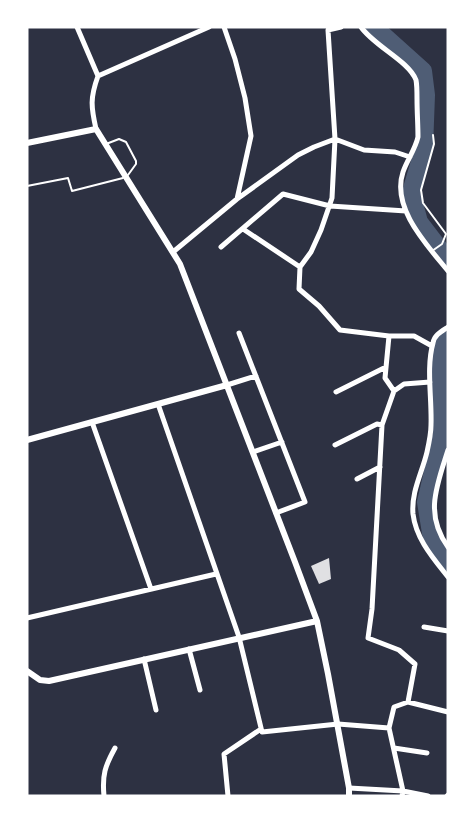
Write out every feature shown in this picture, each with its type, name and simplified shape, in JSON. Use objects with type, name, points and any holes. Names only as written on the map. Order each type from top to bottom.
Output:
[{"type":"street","points":[[77,27],[98,76]]},
{"type":"street","points":[[209,27],[98,76],[92,90],[91,107],[96,129],[180,264],[317,621],[338,724],[349,796]]},
{"type":"street","points":[[224,27],[245,98],[251,136],[237,199]]},
{"type":"street","points":[[341,27],[328,30],[334,139],[332,198],[311,252],[300,267],[299,289],[319,306],[340,330],[388,336],[414,336],[432,346]]},
{"type":"street","points":[[361,27],[375,43],[403,63],[411,71],[416,81],[418,137],[403,172],[402,202],[411,221],[448,271]]},
{"type":"street","points":[[27,142],[96,129]]},
{"type":"street","points":[[173,252],[237,199],[298,155],[334,139],[364,150],[395,152],[410,158]]},
{"type":"street","points":[[221,247],[283,194],[330,206],[406,211]]},
{"type":"street","points":[[243,229],[300,267]]},
{"type":"street","points":[[448,327],[434,338],[432,346],[430,382],[432,426],[427,454],[415,488],[413,512],[419,536],[448,577]]},
{"type":"street","points":[[239,333],[305,502],[276,513]]},
{"type":"street","points":[[388,336],[385,378],[394,391]]},
{"type":"street","points":[[336,392],[386,367]]},
{"type":"street","points":[[27,440],[256,376]]},
{"type":"street","points":[[408,702],[416,664],[399,650],[368,638],[372,609],[382,425],[394,391],[404,384],[430,382]]},
{"type":"street","points":[[158,404],[239,638],[262,732],[338,724],[389,728]]},
{"type":"street","points":[[92,422],[151,589]]},
{"type":"street","points":[[335,445],[377,424],[382,425]]},
{"type":"street","points":[[253,452],[282,442]]},
{"type":"street","points":[[448,450],[435,490],[434,516],[437,528],[448,547]]},
{"type":"street","points":[[357,479],[380,467]]},
{"type":"street","points":[[27,618],[216,574]]},
{"type":"street","points":[[27,671],[40,680],[49,681],[317,621]]},
{"type":"street","points":[[424,627],[448,631]]},
{"type":"street","points":[[189,648],[200,690]]},
{"type":"street","points":[[144,659],[156,710]]},
{"type":"street","points":[[403,794],[389,728],[394,707],[408,702],[448,712]]},
{"type":"street","points":[[228,796],[224,753],[261,729]]},
{"type":"street","points":[[104,796],[103,775],[106,763],[115,748]]},
{"type":"street","points":[[394,748],[427,753]]},
{"type":"street","points":[[349,788],[428,796]]},
{"type":"lane","points":[[433,135],[434,144],[421,190],[423,203],[446,234],[442,244],[433,250]]},
{"type":"lane","points":[[27,186],[68,178],[72,191],[127,177],[136,161],[126,142],[120,139],[106,144]]},
{"type":"lane","points":[[444,239],[448,242]]},
{"type":"building","points":[[329,558],[331,579],[319,584],[311,566]]},
{"type":"waterway","points":[[374,27],[423,71],[426,95],[424,148],[411,192],[419,222],[448,260]]},
{"type":"waterway","points":[[448,340],[440,346],[442,433],[426,502],[432,539],[448,562]]}]
